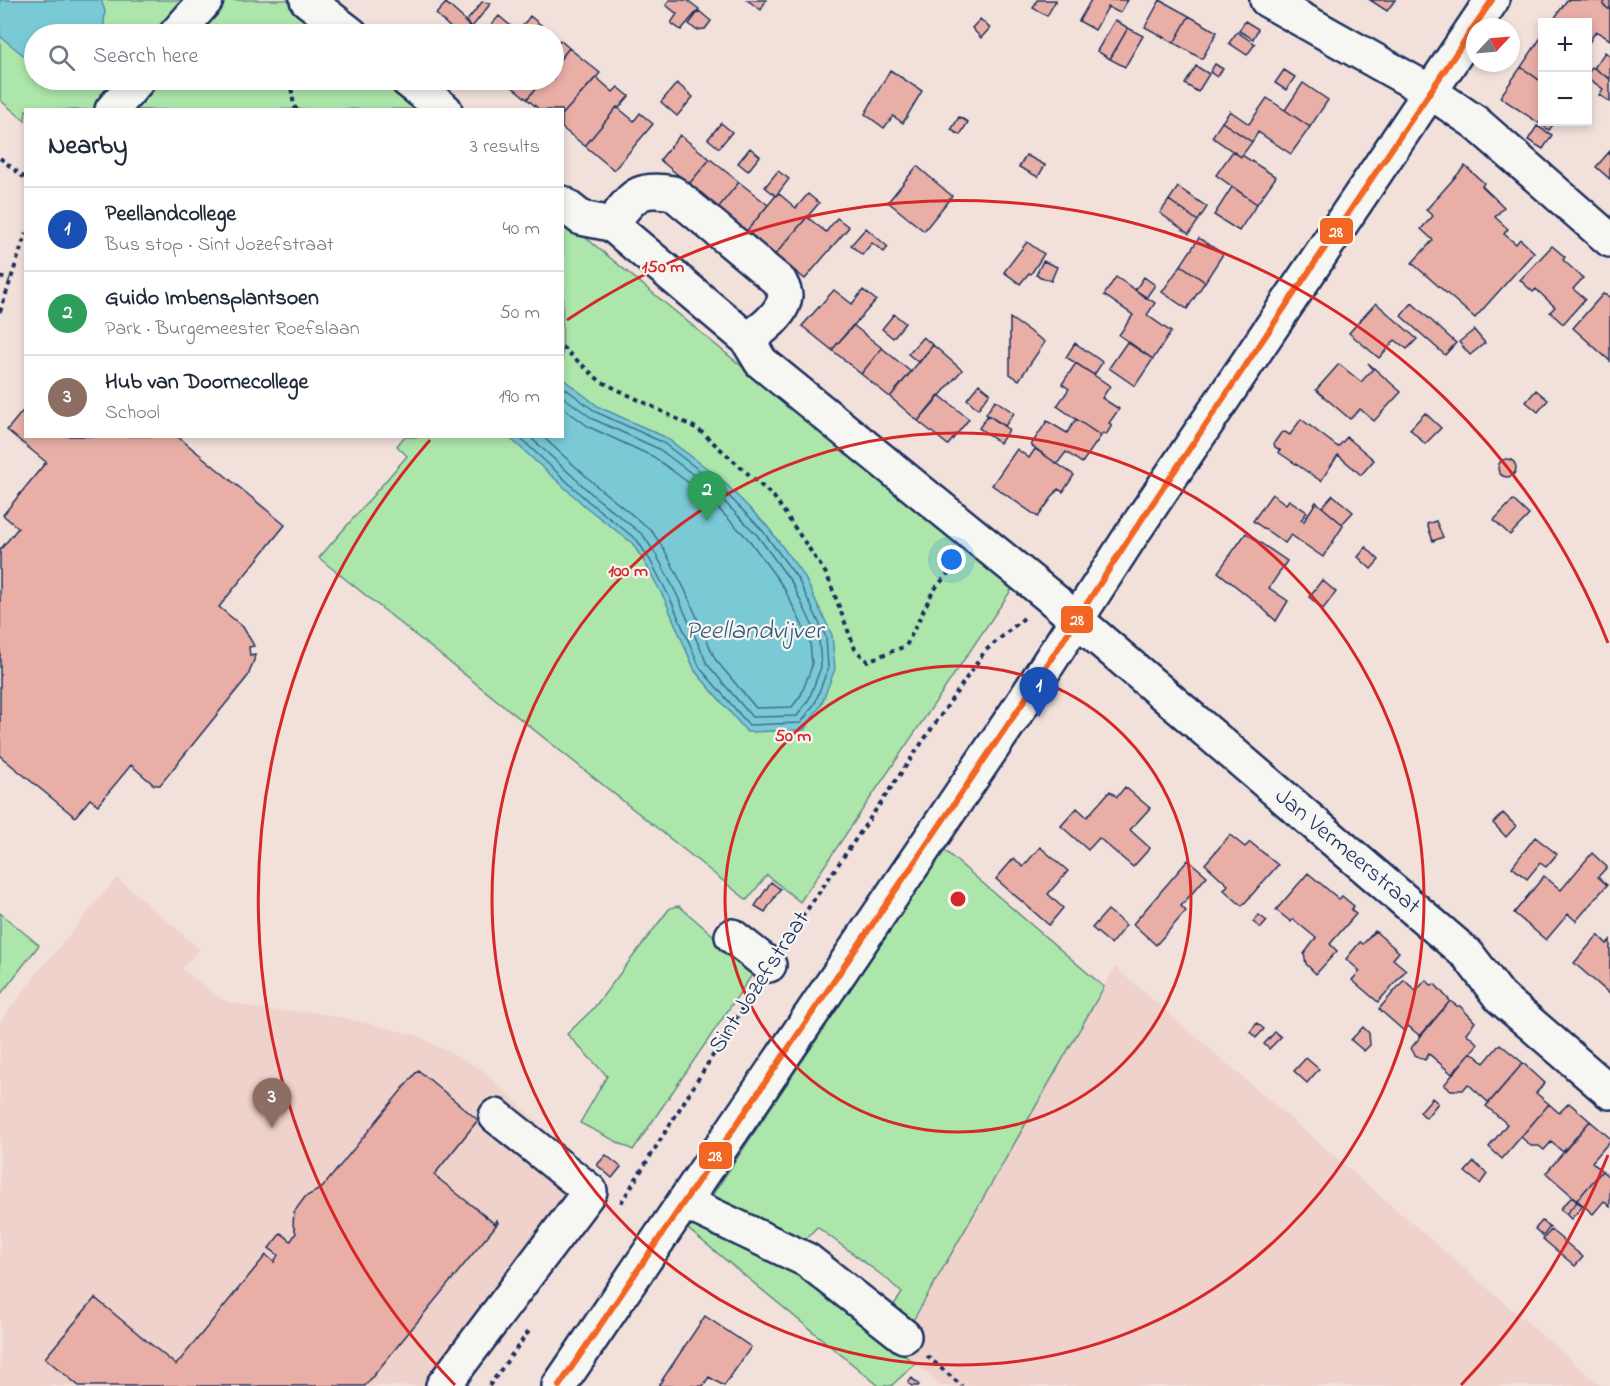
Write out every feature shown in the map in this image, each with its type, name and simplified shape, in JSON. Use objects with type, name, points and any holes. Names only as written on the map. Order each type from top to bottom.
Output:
[{"type":"street","points":[[185,24],[206,0]]},
{"type":"street","points":[[307,0],[338,24]]},
{"type":"street","points":[[1267,0],[1430,91],[1475,122],[1610,240]]},
{"type":"street","points":[[559,1386],[1022,704],[1076,619],[1492,0]]},
{"type":"street","points":[[114,108],[129,90]]},
{"type":"street","points":[[420,90],[442,108]]},
{"type":"street","points":[[564,205],[581,218],[610,224],[638,193],[656,190],[673,193],[780,282],[785,294],[781,308],[761,331],[747,339]]},
{"type":"street","name":"Jan Vermeerstraat","points":[[610,224],[747,339],[761,362],[1049,596],[1468,955],[1500,997],[1610,1092]]},
{"type":"street","points":[[732,936],[769,965]]},
{"type":"street","points":[[443,1386],[590,1191],[496,1116]]},
{"type":"street","points":[[684,1202],[807,1260],[904,1336]]},
{"type":"path","points":[[292,90],[296,108]]},
{"type":"path","points":[[0,158],[24,177]]},
{"type":"path","points":[[0,312],[24,239]]},
{"type":"path","points":[[0,277],[10,280]]},
{"type":"path","points":[[564,349],[600,381],[698,429],[774,497],[826,574],[855,649],[867,661],[906,646],[933,591],[978,538]]},
{"type":"path","name":"Sint Jozefstraat","points":[[621,1203],[769,965],[985,651],[1049,596]]},
{"type":"path","points":[[489,1386],[530,1328]]},
{"type":"path","points":[[904,1336],[962,1386]]},
{"type":"shaded area","points":[[117,878],[200,949],[182,969],[225,1001],[263,1010],[313,1012],[418,1036],[481,1069],[606,1187],[454,1386],[0,1386],[0,1022],[41,968]]},
{"type":"shaded area","points":[[1115,967],[1601,1386],[941,1386],[897,1348]]},
{"type":"green space","points":[[0,0],[296,0],[326,24],[24,24],[24,90],[405,90],[428,108],[24,108],[24,120],[0,100]]},
{"type":"green space","points":[[564,220],[1012,589],[800,902],[767,875],[747,900],[319,558],[407,456],[397,446],[403,438],[564,438]]},
{"type":"green space","points":[[944,850],[1104,987],[911,1324],[891,1309],[902,1293],[887,1279],[817,1227],[801,1244],[711,1197]]},
{"type":"green space","points":[[679,906],[749,966],[752,975],[633,1150],[580,1123],[607,1076],[567,1034],[593,1009],[670,908]]},
{"type":"green space","points":[[0,913],[39,945],[0,995]]},
{"type":"green space","points":[[696,1218],[798,1266],[915,1364],[891,1386],[879,1386],[688,1229]]},
{"type":"water","points":[[0,0],[101,0],[105,11],[104,24],[24,24],[24,56],[0,36]]},
{"type":"water","name":"Peellandvijver","points":[[564,380],[599,407],[665,437],[720,478],[767,526],[804,576],[832,635],[835,669],[821,705],[804,730],[747,732],[695,671],[665,600],[632,543],[586,507],[510,438],[564,438]]},
{"type":"building","points":[[669,0],[687,0],[699,9],[681,30],[671,23],[677,14],[666,5]]},
{"type":"building","points":[[747,0],[766,0],[761,10]]},
{"type":"building","points":[[1037,0],[1056,0],[1047,16],[1033,8]]},
{"type":"building","points":[[1091,0],[1128,0],[1120,13],[1108,7],[1095,30],[1079,21]]},
{"type":"building","points":[[1160,0],[1189,16],[1174,43],[1145,27]]},
{"type":"building","points":[[1370,0],[1395,0],[1387,11]]},
{"type":"building","points":[[1567,0],[1605,1],[1603,5],[1610,10],[1610,40],[1596,31],[1592,38],[1592,18],[1555,18]]},
{"type":"building","points":[[1603,0],[1610,0],[1610,10],[1603,5],[1605,1]]},
{"type":"building","points":[[482,2],[491,3],[474,24],[466,22]]},
{"type":"building","points":[[446,3],[467,24],[446,24],[436,14]]},
{"type":"building","points":[[699,11],[711,21],[705,29],[696,30],[689,24]]},
{"type":"building","points":[[499,16],[508,24],[492,24]]},
{"type":"building","points":[[530,16],[540,24],[524,24]]},
{"type":"building","points":[[1189,16],[1217,32],[1202,59],[1174,43]]},
{"type":"building","points":[[980,19],[990,28],[981,38],[972,28]]},
{"type":"building","points":[[1115,20],[1128,28],[1110,59],[1097,51]]},
{"type":"building","points":[[1245,21],[1258,29],[1253,39],[1239,31]]},
{"type":"building","points":[[1128,28],[1143,36],[1125,67],[1110,59]]},
{"type":"building","points":[[1237,32],[1255,44],[1247,55],[1229,43]]},
{"type":"building","points":[[1538,42],[1538,79],[1521,67]]},
{"type":"building","points":[[564,44],[569,48],[564,54]]},
{"type":"building","points":[[569,48],[600,73],[564,113],[564,108],[538,108],[527,99],[535,90],[564,90],[564,54]]},
{"type":"building","points":[[1605,52],[1610,56],[1610,79],[1594,68]]},
{"type":"building","points":[[1215,64],[1223,69],[1217,77],[1210,72]]},
{"type":"building","points":[[1196,66],[1209,74],[1198,92],[1185,84]]},
{"type":"building","points":[[1592,67],[1610,79],[1610,102],[1599,95],[1603,89],[1592,81]]},
{"type":"building","points":[[1520,68],[1538,79],[1538,123],[1500,97],[1518,72],[1520,72]]},
{"type":"building","points":[[890,70],[922,91],[903,123],[893,116],[884,128],[865,114]]},
{"type":"building","points":[[1284,70],[1295,77],[1286,90],[1275,83]]},
{"type":"building","points":[[596,77],[613,92],[618,87],[629,96],[585,146],[564,130],[564,113]]},
{"type":"building","points":[[677,83],[693,97],[677,116],[661,102]]},
{"type":"building","points":[[1303,83],[1328,100],[1310,127],[1285,110]]},
{"type":"building","points":[[516,90],[535,90],[527,99]]},
{"type":"building","points":[[1267,98],[1310,127],[1291,154],[1258,132],[1252,142],[1222,122],[1230,111],[1249,124]]},
{"type":"building","points":[[617,107],[634,121],[640,113],[653,124],[614,170],[585,146]]},
{"type":"building","points":[[959,117],[968,122],[960,135],[951,130]]},
{"type":"building","points":[[1222,122],[1252,142],[1241,157],[1212,137]]},
{"type":"building","points":[[721,123],[732,132],[719,148],[708,139]]},
{"type":"building","points":[[1537,126],[1552,135],[1543,149],[1528,140]]},
{"type":"building","points":[[680,135],[710,159],[689,184],[660,160]]},
{"type":"building","points":[[750,148],[760,156],[748,171],[738,163]]},
{"type":"building","points":[[1233,151],[1276,177],[1257,204],[1216,175]]},
{"type":"building","points":[[1610,151],[1610,179],[1596,167]]},
{"type":"building","points":[[1026,155],[1045,165],[1038,177],[1019,167]]},
{"type":"building","points":[[710,159],[739,182],[718,208],[689,184]]},
{"type":"building","points":[[917,166],[952,196],[924,231],[888,202]]},
{"type":"building","points":[[1465,166],[1484,183],[1482,186],[1504,207],[1495,217],[1508,229],[1504,234],[1516,244],[1520,239],[1534,252],[1475,318],[1412,263],[1433,240],[1421,229],[1433,216],[1426,210]]},
{"type":"building","points":[[778,171],[789,179],[776,196],[765,187]]},
{"type":"building","points":[[739,182],[768,205],[746,232],[718,208]]},
{"type":"building","points":[[1178,187],[1207,207],[1198,221],[1169,200]]},
{"type":"building","points":[[1232,187],[1257,204],[1239,231],[1214,215]]},
{"type":"building","points":[[778,193],[796,208],[808,194],[819,203],[775,255],[746,232]]},
{"type":"building","points":[[1169,200],[1198,221],[1189,234],[1160,213]]},
{"type":"building","points":[[807,217],[826,232],[837,218],[849,227],[805,279],[775,255]]},
{"type":"building","points":[[866,228],[888,247],[884,252],[872,243],[862,255],[851,245]]},
{"type":"building","points":[[1199,238],[1223,254],[1205,282],[1181,265]]},
{"type":"building","points":[[1027,242],[1044,254],[1031,274],[1029,273],[1020,284],[1004,272]]},
{"type":"building","points":[[1552,246],[1565,257],[1563,260],[1583,278],[1573,289],[1585,299],[1563,324],[1550,312],[1555,307],[1536,289],[1533,292],[1520,280]]},
{"type":"building","points":[[1043,261],[1057,267],[1051,281],[1036,275]]},
{"type":"building","points":[[1181,265],[1205,282],[1187,309],[1162,292]]},
{"type":"building","points":[[1116,277],[1155,303],[1147,315],[1171,332],[1153,359],[1119,335],[1133,315],[1104,295]]},
{"type":"building","points":[[1144,277],[1155,285],[1146,298],[1135,290]]},
{"type":"building","points":[[834,290],[852,304],[863,290],[876,300],[832,350],[802,326]]},
{"type":"building","points":[[1603,294],[1610,297],[1610,361],[1573,328]]},
{"type":"building","points":[[1376,303],[1417,339],[1407,349],[1395,340],[1379,358],[1349,333]]},
{"type":"building","points":[[1412,303],[1456,343],[1445,355],[1401,316]]},
{"type":"building","points":[[894,314],[905,323],[893,338],[882,329]]},
{"type":"building","points":[[1010,318],[1045,342],[1019,380],[1010,374]]},
{"type":"building","points":[[853,325],[882,348],[861,374],[832,350]]},
{"type":"building","points":[[1474,330],[1485,343],[1470,355],[1459,342]]},
{"type":"building","points":[[923,337],[933,345],[919,363],[908,354]]},
{"type":"building","points":[[1127,342],[1153,359],[1135,386],[1109,368]]},
{"type":"building","points":[[1075,343],[1101,361],[1094,375],[1066,357]]},
{"type":"building","points":[[933,345],[962,370],[918,421],[890,397]]},
{"type":"building","points":[[882,348],[911,372],[890,397],[861,374]]},
{"type":"building","points":[[1076,363],[1110,386],[1102,398],[1119,409],[1109,423],[1112,425],[1106,435],[1103,433],[1101,436],[1057,406],[1069,389],[1062,384]]},
{"type":"building","points":[[1368,363],[1401,392],[1374,421],[1360,409],[1350,419],[1316,390],[1339,364],[1361,382],[1373,369]]},
{"type":"building","points":[[979,384],[990,393],[978,409],[967,399]]},
{"type":"building","points":[[1536,390],[1548,400],[1538,412],[1526,402]]},
{"type":"building","points":[[939,395],[969,419],[948,445],[918,421]]},
{"type":"building","points":[[995,400],[1014,413],[1005,426],[986,414]]},
{"type":"building","points":[[24,409],[24,438],[179,438],[285,525],[219,607],[243,627],[254,646],[249,647],[250,656],[255,655],[248,676],[160,785],[154,785],[131,765],[98,805],[90,799],[75,817],[0,756],[0,550],[18,528],[3,515],[46,462],[7,430]]},
{"type":"building","points":[[1425,413],[1441,428],[1425,444],[1410,429]]},
{"type":"building","points":[[988,415],[1009,430],[1000,443],[979,428]]},
{"type":"building","points":[[1076,419],[1101,436],[1082,463],[1066,452],[1057,464],[1031,445],[1047,421],[1067,433]]},
{"type":"building","points":[[1301,419],[1338,447],[1347,437],[1374,460],[1361,475],[1338,455],[1321,481],[1278,452],[1280,450],[1275,447],[1274,443],[1281,433],[1285,432],[1290,435]]},
{"type":"building","points":[[1017,449],[1029,458],[1035,449],[1074,475],[1063,492],[1058,489],[1038,517],[992,485]]},
{"type":"building","points":[[1503,459],[1511,459],[1516,464],[1514,475],[1503,477],[1498,472],[1498,464]]},
{"type":"building","points":[[1272,494],[1286,504],[1289,500],[1307,512],[1301,520],[1304,521],[1316,502],[1342,524],[1343,526],[1323,557],[1291,535],[1285,543],[1253,521]]},
{"type":"building","points":[[1333,495],[1353,512],[1342,524],[1322,507]]},
{"type":"building","points":[[1513,500],[1529,515],[1510,535],[1494,520]]},
{"type":"building","points":[[1436,521],[1443,537],[1433,541],[1427,524]]},
{"type":"building","points":[[1246,533],[1287,561],[1269,588],[1288,601],[1276,621],[1218,572]]},
{"type":"building","points":[[1366,547],[1379,560],[1371,569],[1358,557]]},
{"type":"building","points":[[1322,580],[1336,592],[1323,609],[1309,597]]},
{"type":"building","points":[[1125,787],[1150,808],[1130,830],[1150,848],[1133,867],[1099,838],[1088,850],[1061,826],[1077,808],[1087,817],[1110,791],[1117,797]]},
{"type":"building","points":[[1503,813],[1516,826],[1506,837],[1493,823]]},
{"type":"building","points":[[1230,835],[1245,847],[1250,842],[1278,865],[1242,906],[1224,890],[1228,885],[1205,864]]},
{"type":"building","points":[[1535,837],[1557,854],[1546,867],[1540,863],[1527,879],[1512,867]]},
{"type":"building","points":[[1040,847],[1068,871],[1048,894],[1063,908],[1049,925],[996,879],[1014,858],[1023,867]]},
{"type":"building","points":[[1592,853],[1607,867],[1598,877],[1607,885],[1576,921],[1568,914],[1546,940],[1514,913],[1544,876],[1561,890]]},
{"type":"building","points":[[1188,860],[1207,876],[1181,906],[1186,911],[1156,945],[1133,924]]},
{"type":"building","points":[[1308,873],[1339,899],[1342,896],[1354,906],[1351,910],[1356,914],[1330,944],[1337,951],[1316,974],[1306,964],[1304,954],[1316,938],[1293,919],[1291,922],[1276,910]]},
{"type":"building","points":[[771,882],[780,889],[765,912],[755,906]]},
{"type":"building","points":[[1108,910],[1126,925],[1111,944],[1092,928]]},
{"type":"building","points":[[1259,915],[1267,921],[1261,928],[1253,922]]},
{"type":"building","points":[[1375,931],[1399,952],[1393,959],[1406,970],[1378,1002],[1352,980],[1360,971],[1346,959],[1360,942],[1363,944]]},
{"type":"building","points":[[1598,935],[1607,944],[1610,940],[1610,994],[1574,963]]},
{"type":"building","points":[[1404,980],[1416,991],[1426,980],[1431,985],[1435,984],[1450,1001],[1420,1036],[1408,1026],[1404,1031],[1379,1009]]},
{"type":"building","points":[[1450,1001],[1460,1006],[1475,1022],[1466,1033],[1478,1044],[1452,1074],[1429,1054],[1425,1060],[1415,1055],[1411,1048]]},
{"type":"building","points":[[1257,1023],[1264,1029],[1256,1038],[1250,1032]]},
{"type":"building","points":[[1363,1027],[1369,1033],[1370,1045],[1364,1051],[1351,1040]]},
{"type":"building","points":[[1275,1032],[1281,1037],[1269,1049],[1264,1044]]},
{"type":"building","points":[[1500,1044],[1523,1063],[1489,1103],[1468,1084],[1463,1090],[1451,1090],[1444,1085],[1471,1052],[1484,1063]]},
{"type":"building","points":[[1306,1058],[1319,1069],[1307,1083],[1294,1071]]},
{"type":"building","points":[[1523,1063],[1545,1083],[1536,1093],[1549,1104],[1502,1159],[1489,1147],[1507,1124],[1486,1106]]},
{"type":"building","points":[[418,1070],[478,1120],[434,1175],[495,1224],[497,1220],[498,1223],[365,1386],[79,1386],[45,1358],[95,1298],[176,1365],[266,1255],[274,1262],[278,1255],[269,1248],[281,1233],[291,1241],[296,1233],[293,1225],[294,1212],[305,1197],[322,1188]]},
{"type":"building","points":[[1432,1098],[1438,1103],[1426,1118],[1420,1112]]},
{"type":"building","points":[[1569,1103],[1590,1121],[1563,1152],[1551,1142],[1544,1150],[1539,1146],[1531,1146],[1521,1137],[1549,1104],[1559,1113]]},
{"type":"building","points":[[1590,1121],[1610,1138],[1610,1141],[1592,1162],[1602,1171],[1577,1200],[1546,1173]]},
{"type":"building","points":[[606,1155],[621,1167],[612,1178],[597,1165]]},
{"type":"building","points":[[1474,1162],[1487,1174],[1480,1184],[1465,1172]]},
{"type":"building","points":[[1602,1171],[1610,1178],[1610,1207],[1604,1201],[1593,1214],[1577,1200]]},
{"type":"building","points":[[1572,1197],[1577,1202],[1566,1214],[1560,1209]]},
{"type":"building","points":[[1577,1202],[1583,1206],[1571,1219],[1566,1214]]},
{"type":"building","points":[[1542,1221],[1550,1227],[1543,1236],[1535,1229]]},
{"type":"building","points":[[1551,1230],[1583,1257],[1575,1266],[1543,1239]]},
{"type":"building","points":[[705,1316],[751,1347],[724,1386],[709,1377],[703,1386],[658,1386]]},
{"type":"building","points":[[912,1378],[919,1385],[918,1386],[908,1383]]},
{"type":"transit line","name":"28","points":[[559,1386],[1022,704],[1130,537],[1492,0]]},
{"type":"place","name":"Guido Imbensplantsoen","points":[[707,521]]},
{"type":"place","name":"Peellandcollege","points":[[1039,717]]},
{"type":"place","name":"Hub van Doornecollege","points":[[272,1128]]}]
